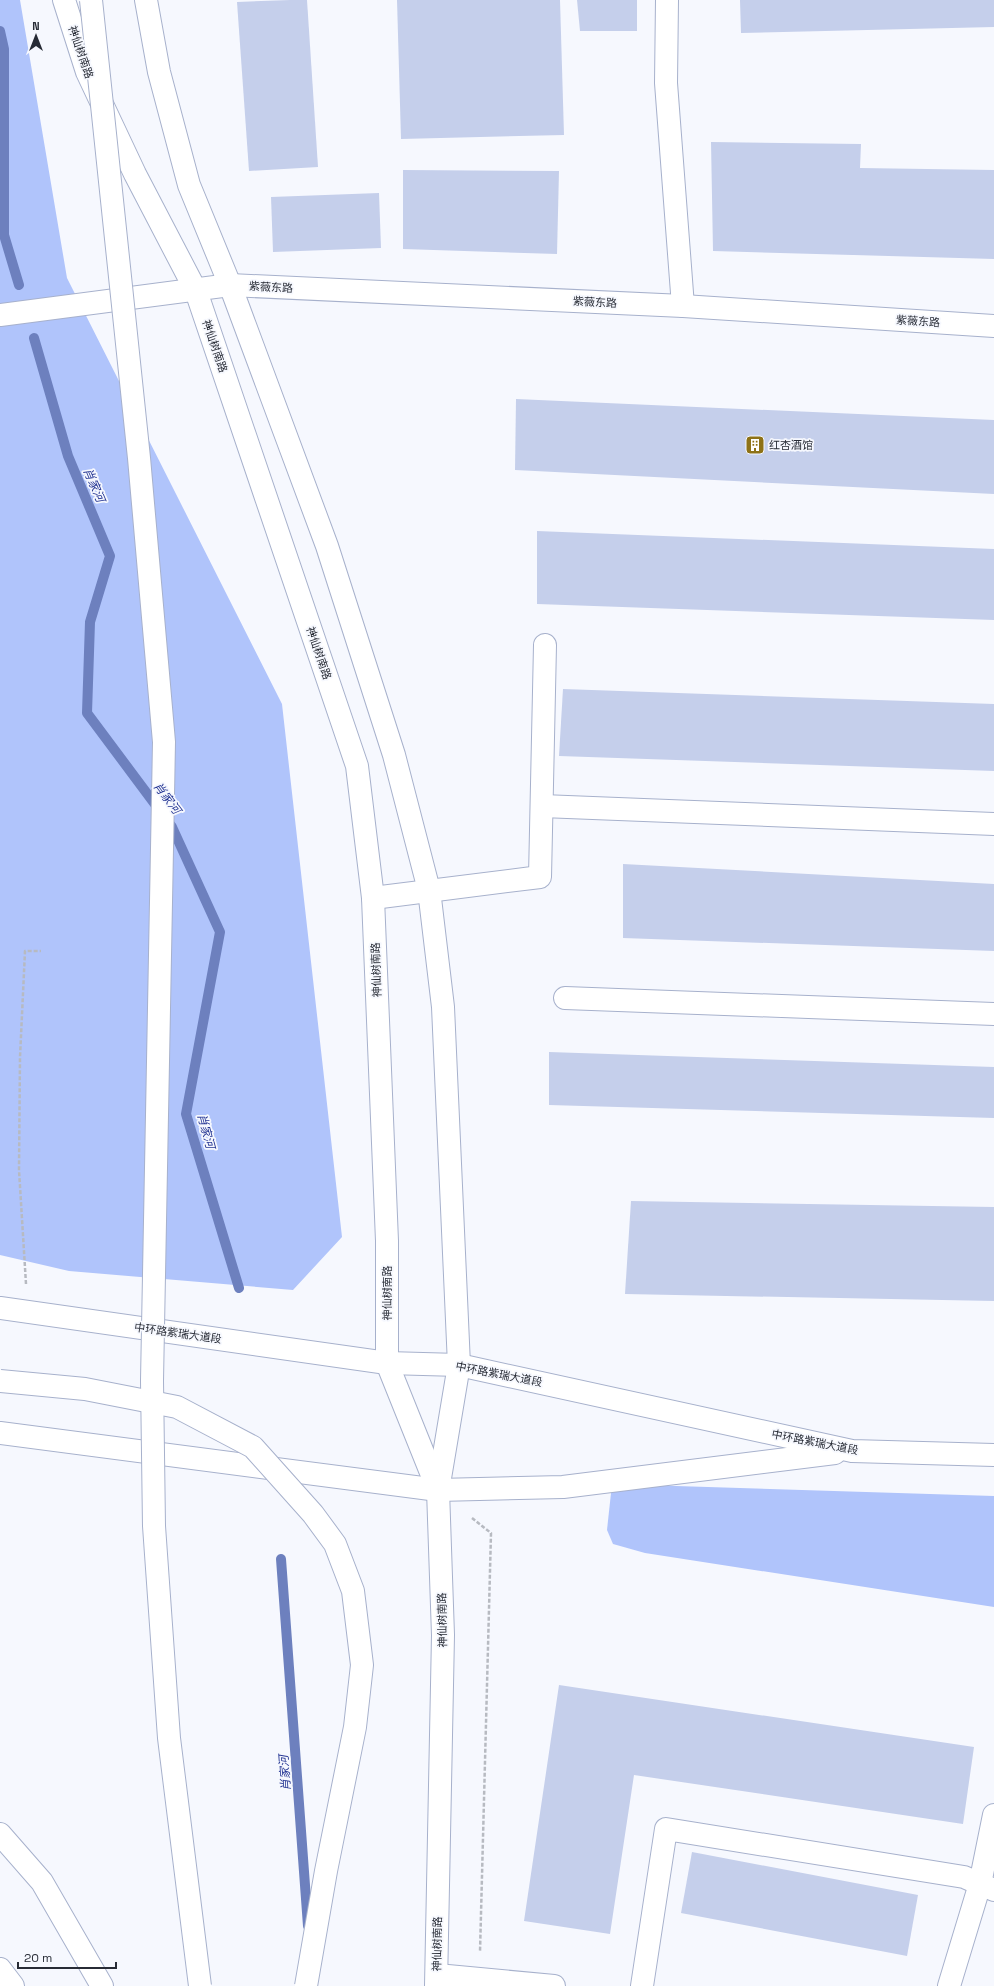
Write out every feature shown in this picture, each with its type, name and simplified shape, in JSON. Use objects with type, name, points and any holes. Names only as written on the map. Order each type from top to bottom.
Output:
[{"type":"main road","name":"神仙树南路","points":[[64,0],[87,72],[135,174],[196,291],[357,766],[374,898],[387,1241],[387,1363],[438,1490],[443,1635],[436,1981]]},
{"type":"main road","points":[[91,0],[139,458],[164,742],[152,1365],[154,1526],[169,1738],[200,1986]]},
{"type":"main road","points":[[146,0],[159,72],[189,185],[230,285],[327,546],[394,755],[428,890],[443,1007],[459,1365],[438,1490]]},
{"type":"main road","points":[[667,0],[666,83],[683,306]]},
{"type":"main road","name":"紫薇东路","points":[[0,315],[196,291],[230,285],[683,306],[994,326]]},
{"type":"main road","points":[[374,898],[540,877],[545,644]]},
{"type":"main road","points":[[542,806],[994,824]]},
{"type":"main road","points":[[566,998],[994,1014]]},
{"type":"main road","name":"中环路紫瑞大道段","points":[[0,1308],[387,1363],[459,1365],[852,1451],[994,1455]]},
{"type":"main road","points":[[0,1381],[85,1389],[177,1407],[253,1447],[313,1514],[335,1544],[353,1591],[362,1665],[355,1727],[326,1872],[306,1986]]},
{"type":"main road","points":[[0,1433],[438,1490],[563,1487],[852,1451]]},
{"type":"main road","points":[[949,1986],[987,1887],[994,1815]]},
{"type":"main road","points":[[642,1986],[666,1828],[964,1878],[987,1887]]},
{"type":"main road","points":[[0,1834],[42,1882],[102,1986]]},
{"type":"main road","points":[[0,1969],[12,1986]]},
{"type":"main road","points":[[436,1981],[479,1979],[554,1986]]},
{"type":"path","points":[[28,1312],[19,1170],[20,1057],[25,951],[41,951]]},
{"type":"path","points":[[438,1490],[491,1532],[479,1979]]},
{"type":"shaded area","points":[[0,0],[20,0],[67,278],[282,704],[342,1237],[293,1290],[69,1271],[0,1255]]},
{"type":"shaded area","points":[[612,1484],[994,1496],[994,1607],[645,1553],[613,1544],[607,1530]]},
{"type":"building","points":[[307,0],[318,167],[249,171],[237,2]]},
{"type":"building","points":[[397,0],[560,0],[564,135],[401,139]]},
{"type":"building","points":[[577,0],[637,0],[637,31],[580,31]]},
{"type":"building","points":[[740,0],[994,0],[994,27],[741,33]]},
{"type":"building","points":[[711,142],[861,144],[860,168],[994,170],[994,259],[713,251]]},
{"type":"building","points":[[403,170],[559,171],[557,254],[403,249]]},
{"type":"building","points":[[379,193],[381,248],[273,252],[271,197]]},
{"type":"building","name":"红杏酒馆","points":[[516,399],[994,420],[994,494],[515,470]]},
{"type":"building","points":[[537,531],[994,549],[994,620],[537,604]]},
{"type":"building","points":[[563,689],[994,704],[994,771],[559,756]]},
{"type":"building","points":[[623,864],[994,884],[994,951],[623,938]]},
{"type":"building","points":[[549,1052],[994,1067],[994,1118],[549,1105]]},
{"type":"building","points":[[631,1201],[994,1207],[994,1301],[625,1294]]},
{"type":"building","points":[[559,1685],[974,1747],[963,1824],[634,1775],[610,1934],[524,1921]]},
{"type":"building","points":[[692,1852],[918,1895],[907,1956],[681,1913]]},
{"type":"waterway","name":"肖家河","points":[[0,31],[4,49],[4,235],[19,285]]},
{"type":"waterway","name":"肖家河","points":[[34,338],[68,456],[110,556],[90,622],[87,713],[172,827],[220,932],[186,1114],[239,1288]]},
{"type":"waterway","name":"肖家河","points":[[281,1559],[308,1926]]},
{"type":"place","name":"红杏酒馆","points":[[755,445]]}]
